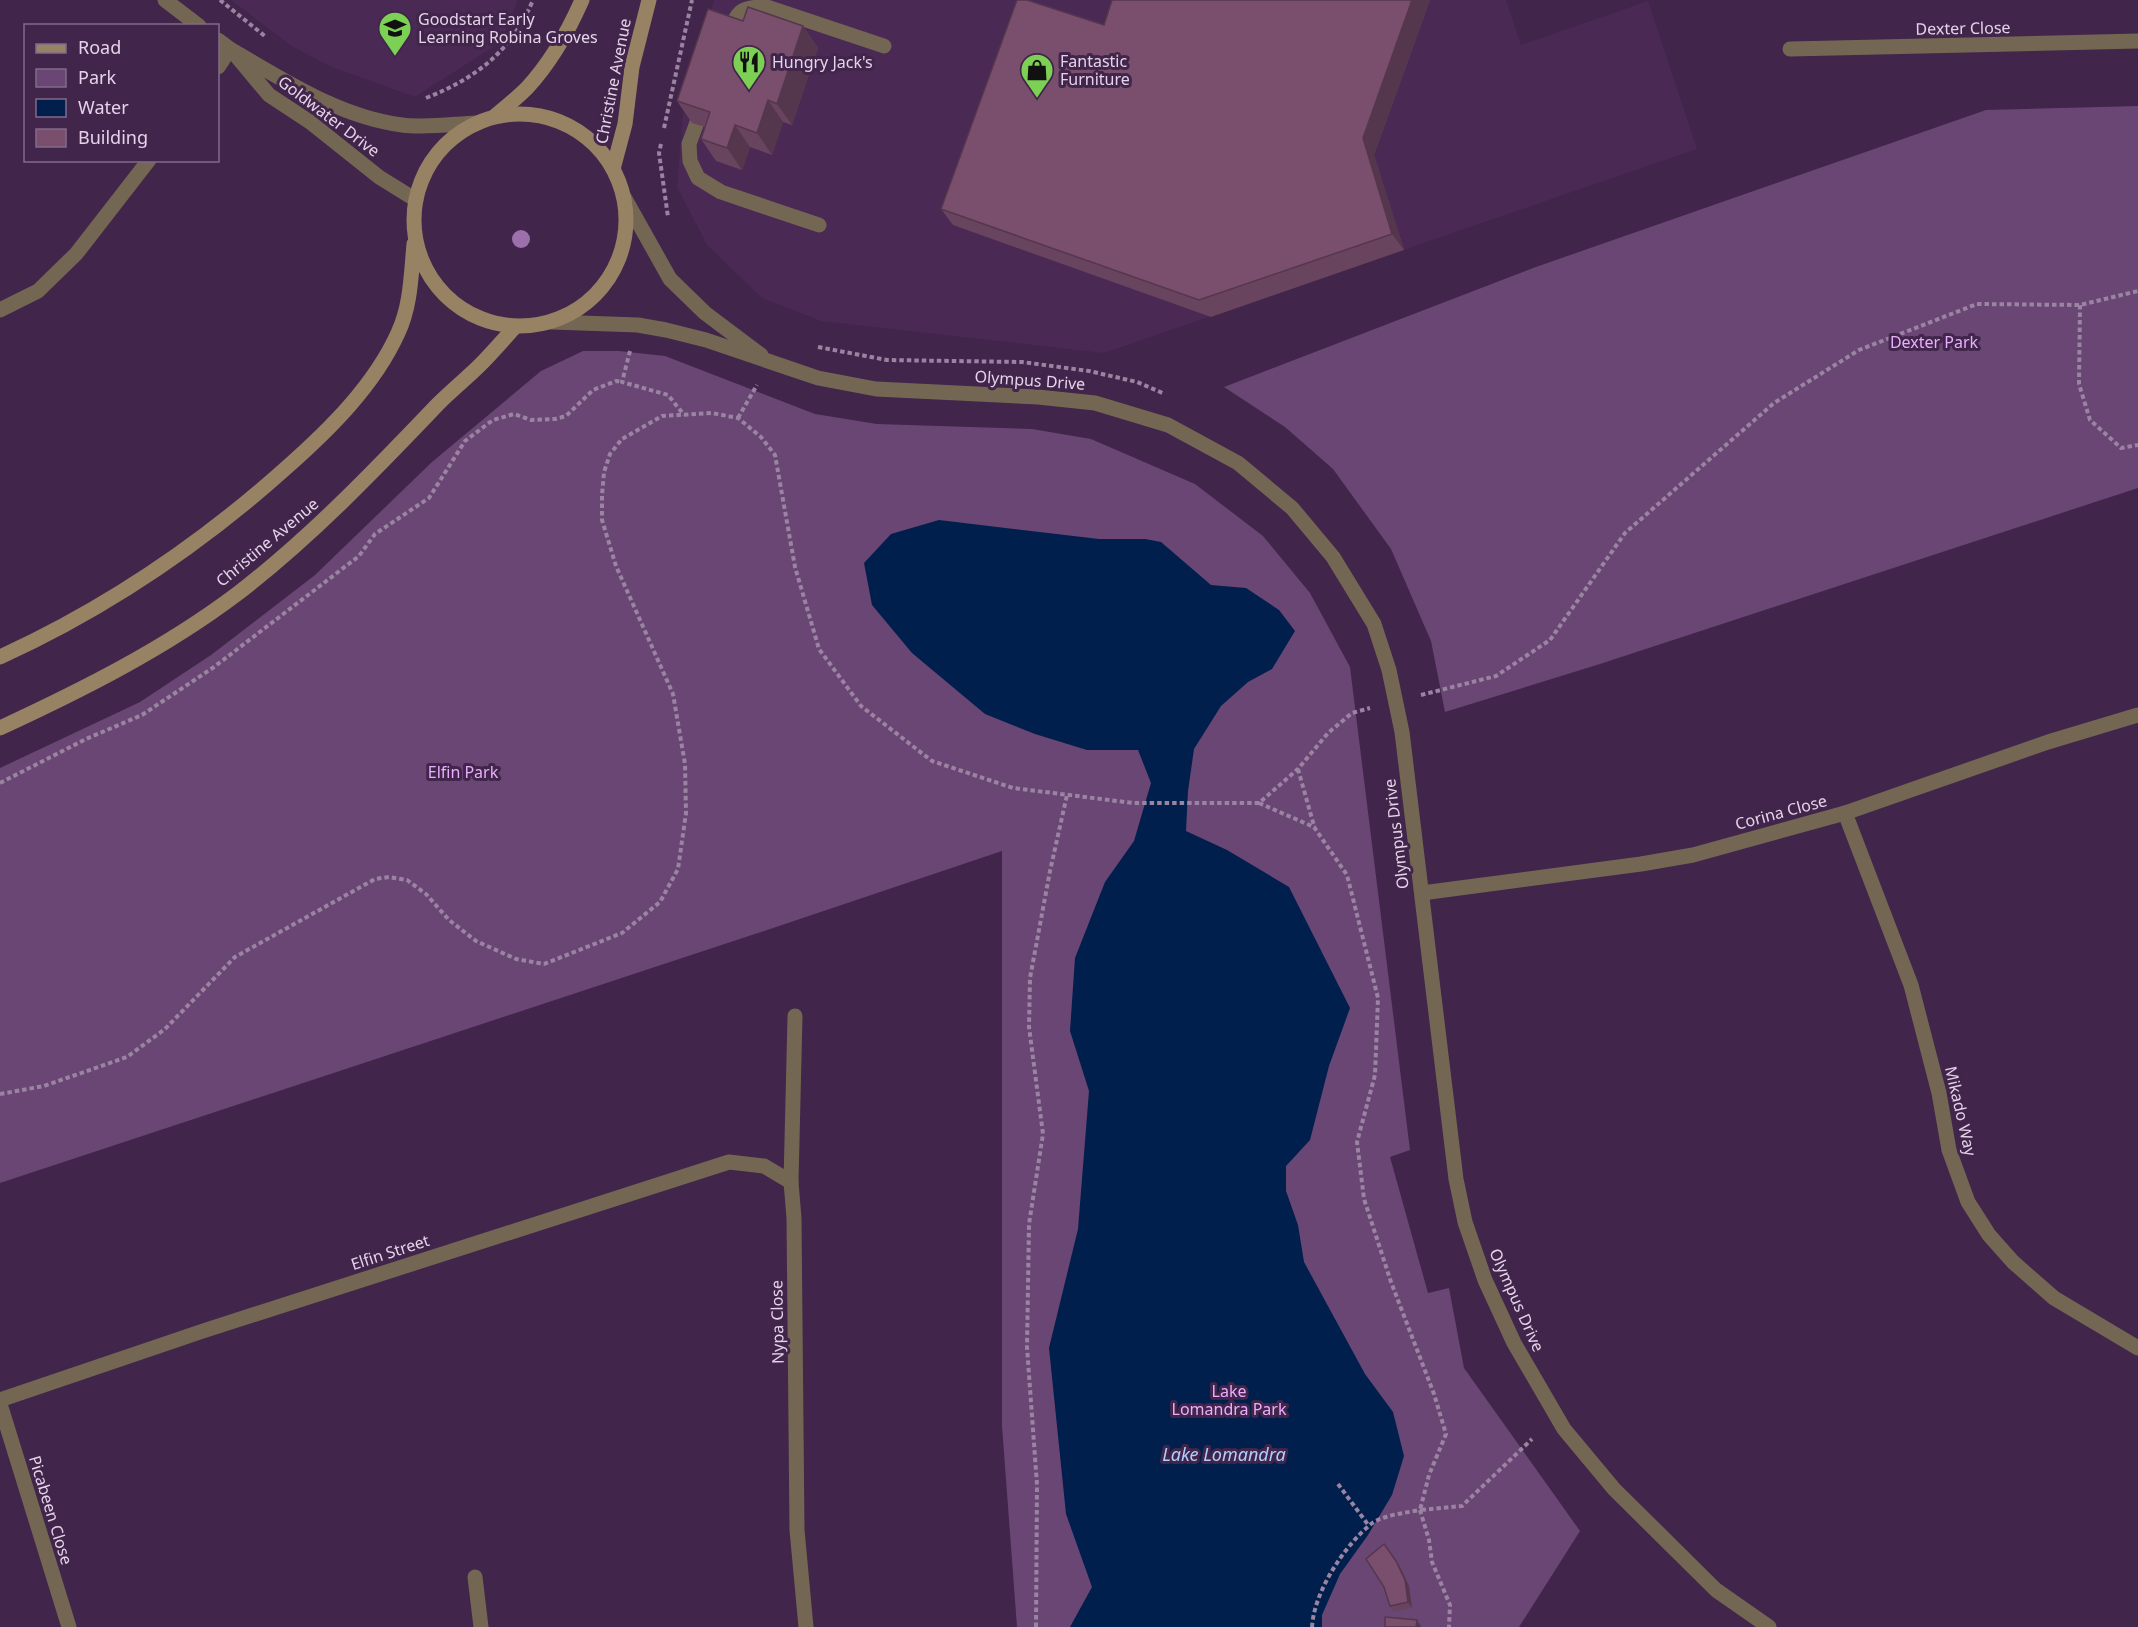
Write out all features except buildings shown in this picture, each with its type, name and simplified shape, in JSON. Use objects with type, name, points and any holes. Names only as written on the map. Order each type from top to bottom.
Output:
[{"type":"main road","points":[[495,116],[526,89],[552,58],[571,27],[582,0]]},
{"type":"main road","name":"Christine Avenue","points":[[613,169],[625,124],[632,67],[648,0]]},
{"type":"main road","points":[[0,657],[34,642],[102,605],[148,576],[244,504],[323,435],[366,385],[398,333],[409,304],[416,200],[427,168],[448,141],[476,123],[495,116],[530,114],[563,122],[592,142],[613,169],[624,197],[626,229],[619,259],[603,286],[580,308],[552,322],[515,327],[479,319],[448,299],[426,270],[414,234]]},
{"type":"main road","name":"Christine Avenue","points":[[0,728],[74,694],[133,662],[237,594],[319,524],[369,476],[515,327]]},
{"type":"street","points":[[165,0],[195,24]]},
{"type":"street","points":[[725,47],[737,15],[750,6],[767,7],[884,46]]},
{"type":"street","name":"Dexter Close","points":[[1790,49],[2138,41]]},
{"type":"street","points":[[219,63],[224,45]]},
{"type":"street","name":"Goldwater Drive","points":[[224,45],[324,102],[365,117],[403,125],[476,123]]},
{"type":"street","name":"Goldwater Drive","points":[[224,45],[269,95],[379,177],[416,200]]},
{"type":"street","points":[[709,90],[689,144],[690,162],[698,178],[721,192],[819,225]]},
{"type":"street","points":[[0,310],[38,291],[76,254],[147,162]]},
{"type":"street","name":"Olympus Drive","points":[[624,197],[670,279],[705,313],[770,362]]},
{"type":"street","name":"Olympus Drive","points":[[552,322],[638,325],[666,330],[706,340],[818,378],[876,389],[1038,397],[1095,403],[1168,425],[1238,463],[1292,508],[1333,557],[1374,624],[1389,670],[1402,732],[1456,1179],[1465,1222],[1485,1280],[1514,1343],[1564,1429],[1614,1489],[1716,1590],[1769,1627]]},
{"type":"street","name":"Corina Close","points":[[1422,892],[1693,855],[1845,813],[2049,742],[2138,714]]},
{"type":"street","name":"Mikado Way","points":[[1845,813],[1911,985],[1939,1093],[1949,1150],[1968,1202],[1989,1235],[2013,1263],[2054,1298],[2138,1347]]},
{"type":"street","name":"Nypa Close","points":[[795,1016],[790,1182],[794,1218],[797,1530],[806,1627]]},
{"type":"street","name":"Elfin Street","points":[[0,1402],[226,1323],[729,1162],[764,1166],[790,1182]]},
{"type":"street","name":"Picabeen Close","points":[[0,1402],[69,1627]]},
{"type":"street","points":[[476,1578],[481,1627]]},
{"type":"path","points":[[220,0],[271,41]]},
{"type":"path","points":[[419,101],[449,89],[474,73],[507,46],[533,0]]},
{"type":"path","points":[[1259,803],[1298,769],[1328,733],[1352,713],[1496,676],[1550,640],[1625,533],[1774,403],[1859,350],[1977,304],[2080,305],[2138,291]]},
{"type":"path","points":[[2080,305],[2079,384],[2090,420],[2121,448],[2138,445]]},
{"type":"path","points":[[622,382],[631,345]]},
{"type":"path","points":[[738,418],[770,362]]},
{"type":"path","points":[[0,783],[86,739],[142,715],[214,668],[358,556],[375,534],[429,498],[465,441],[493,420],[514,414],[531,420],[567,416],[593,390],[616,381],[668,395],[684,415]]},
{"type":"path","points":[[0,1094],[44,1086],[127,1057],[165,1029],[235,957],[375,879],[390,876],[407,880],[426,894],[449,920],[476,941],[516,960],[544,964],[622,933],[660,902],[678,869],[686,813],[686,764],[673,694],[616,566],[602,520],[602,495],[604,472],[610,454],[622,439],[662,416],[712,413],[738,418],[761,437],[775,454],[795,567],[819,650],[861,706],[932,761],[1012,788],[1066,795],[1133,803],[1259,803],[1314,826]]},
{"type":"path","points":[[1298,769],[1314,826],[1347,875],[1378,998],[1375,1075],[1357,1142],[1364,1199],[1390,1282],[1434,1394],[1446,1434],[1429,1475],[1420,1510],[1430,1540],[1432,1562],[1450,1605],[1449,1627]]},
{"type":"path","points":[[1036,1627],[1037,1485],[1027,1335],[1029,1224],[1043,1134],[1029,1027],[1030,978],[1066,795]]},
{"type":"path","points":[[1312,1627],[1329,1574],[1348,1547],[1371,1524],[1420,1510],[1462,1506],[1532,1439]]},
{"type":"path","points":[[1338,1484],[1371,1524]]},
{"type":"shaded area","name":"Goodstart Early Learning Robina Groves","points":[[231,0],[518,0],[501,42],[415,97],[332,67],[293,47]]},
{"type":"shaded area","points":[[714,0],[1506,0],[1521,45],[1648,1],[1697,149],[1104,353],[821,321],[762,298],[707,245],[677,187],[684,103]]},
{"type":"green space","name":"Dexter Park","points":[[2138,106],[2138,488],[1600,664],[1445,712],[1431,641],[1391,549],[1333,469],[1285,427],[1224,387],[1533,268],[1986,110]]},
{"type":"green space","points":[[583,351],[619,351],[665,356],[815,414],[877,424],[1032,429],[1091,439],[1195,484],[1263,536],[1310,593],[1350,667],[1410,1150],[1390,1157],[1428,1293],[1449,1288],[1464,1368],[1580,1531],[1519,1627],[1017,1627],[1002,1426],[1002,851],[0,1183],[0,768],[140,702],[211,655],[315,575],[432,462],[541,371]]},
{"type":"water","name":"Lake Lomandra","points":[[939,520],[1099,539],[1145,539],[1161,542],[1211,585],[1246,588],[1279,610],[1295,631],[1272,669],[1248,682],[1221,706],[1194,749],[1188,791],[1186,831],[1227,850],[1289,887],[1350,1008],[1329,1066],[1310,1140],[1286,1166],[1286,1191],[1298,1225],[1304,1262],[1365,1374],[1393,1412],[1404,1456],[1392,1495],[1368,1535],[1340,1574],[1322,1615],[1322,1627],[1070,1627],[1092,1587],[1066,1514],[1049,1348],[1078,1229],[1089,1091],[1070,1031],[1075,958],[1105,882],[1134,841],[1151,783],[1138,750],[1087,750],[1035,734],[985,714],[912,653],[872,605],[864,563],[891,534]]},
{"type":"place","name":"Goodstart Early Learning Robina Groves","points":[[395,57]]},
{"type":"place","name":"Hungry Jack's","points":[[749,91]]},
{"type":"place","name":"Fantastic Furniture","points":[[1037,99]]},
{"type":"park label","name":"Elfin Park","points":[[463,772]]},
{"type":"park label","name":"Lake Lomandra Park","points":[[1229,1400]]}]
